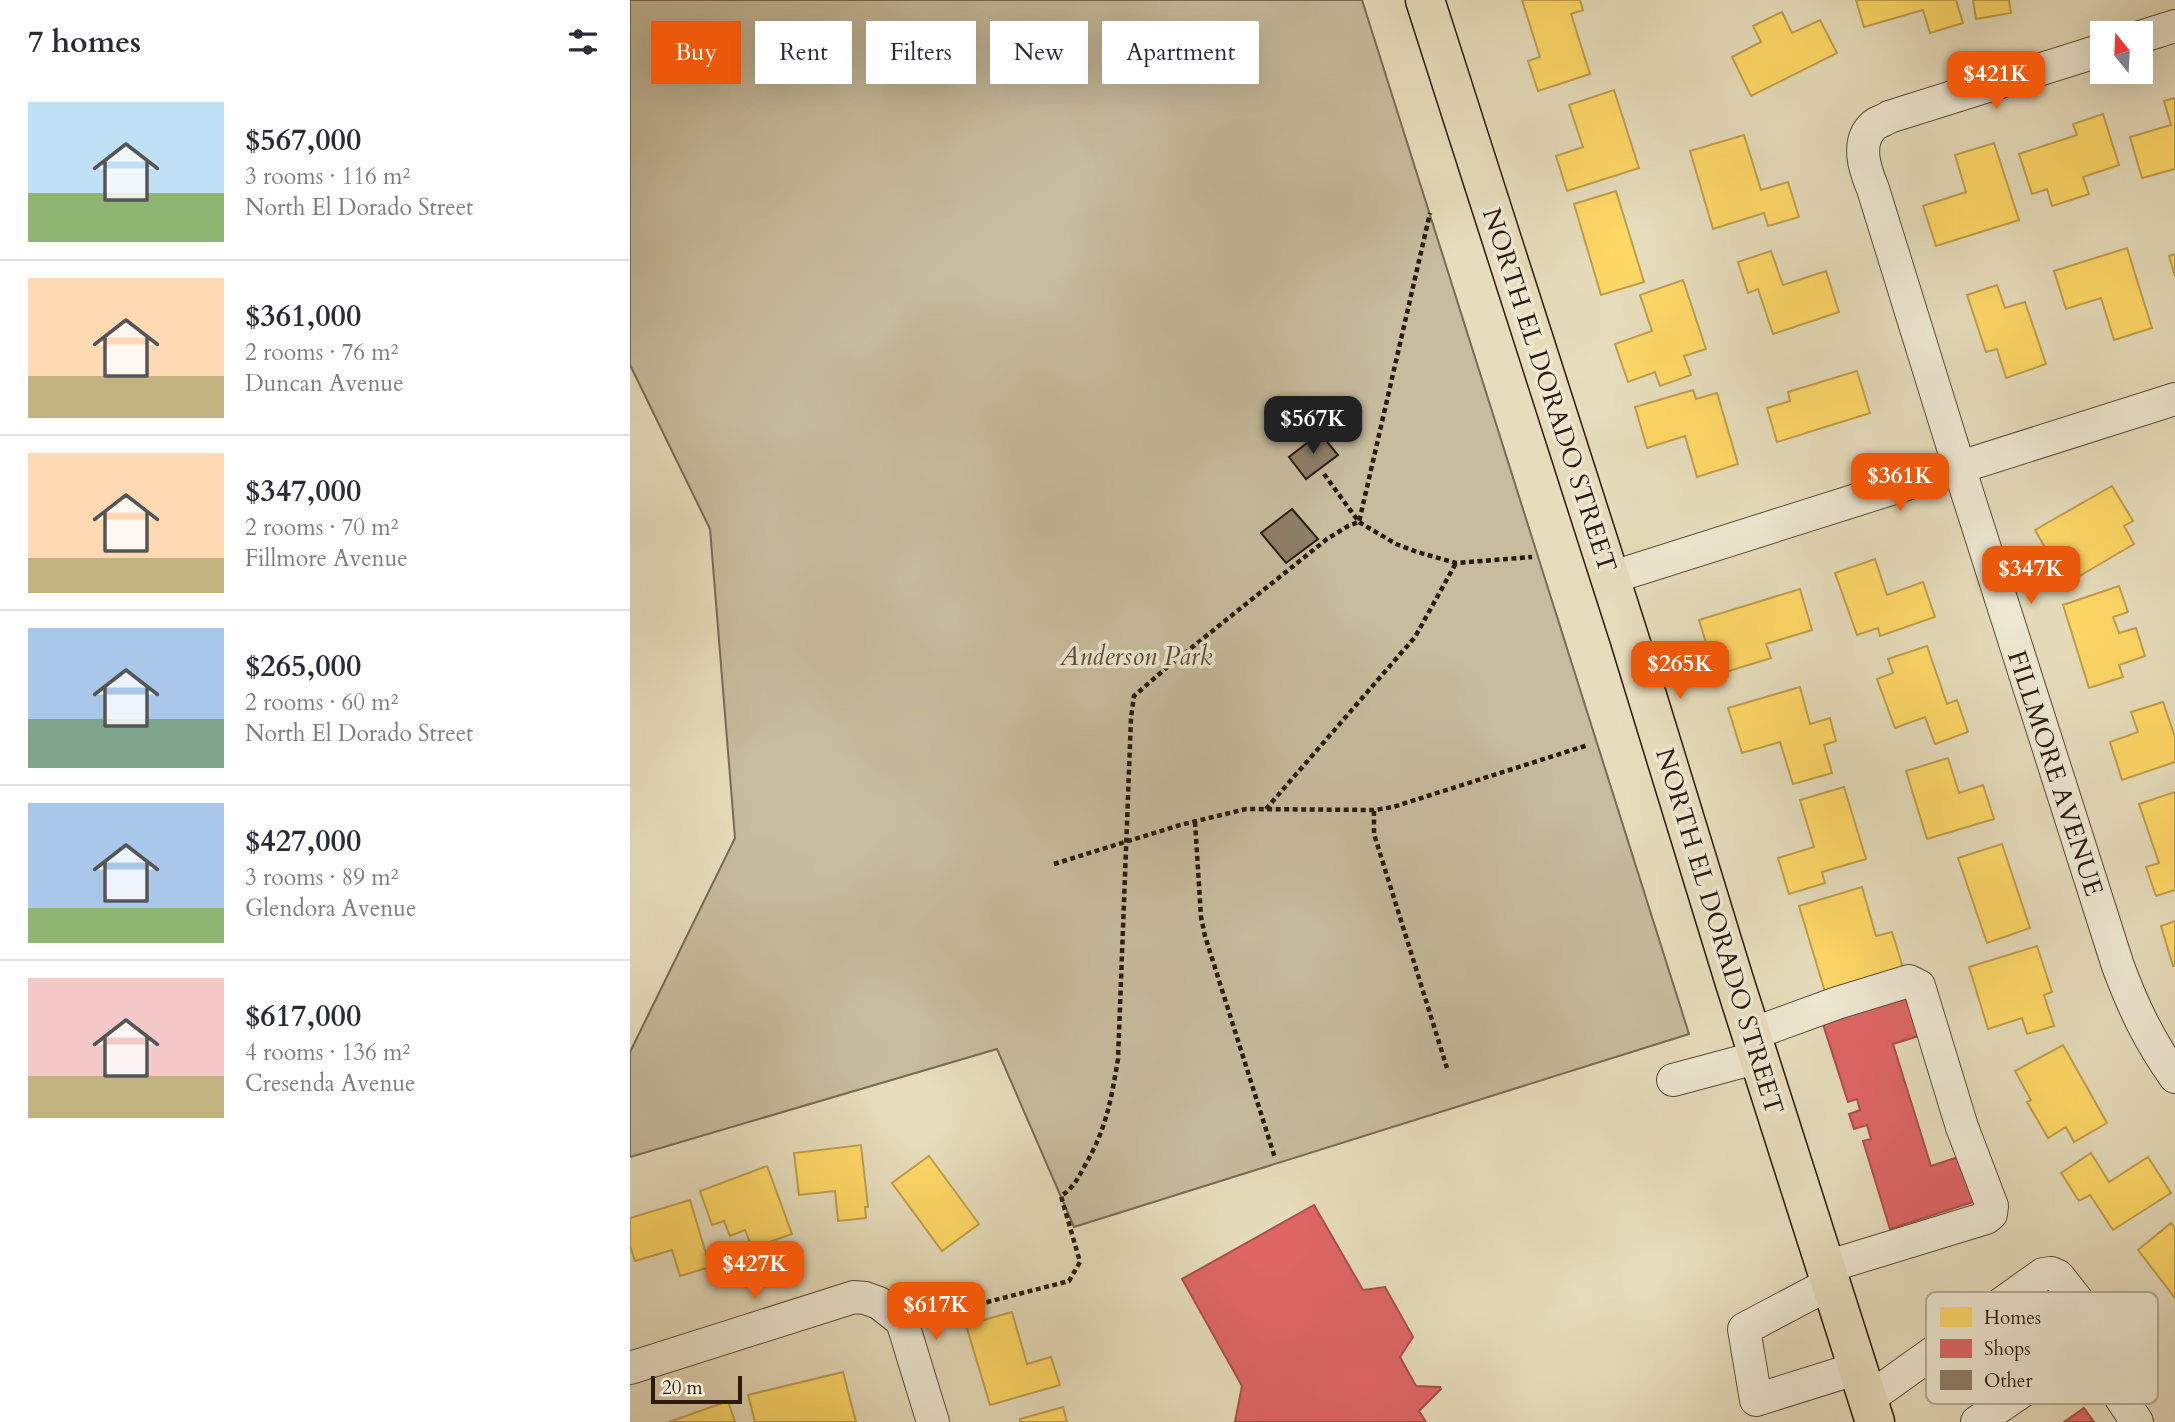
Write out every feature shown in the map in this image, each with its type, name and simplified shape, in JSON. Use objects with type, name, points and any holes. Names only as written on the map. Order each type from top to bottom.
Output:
[{"type":"main road","name":"NORTH EL DORADO STREET","points":[[1425,0],[1867,1396]]},
{"type":"street","points":[[2153,33],[2175,26]]},
{"type":"street","name":"FILLMORE AVENUE","points":[[2090,54],[1889,117],[1874,125],[1865,139],[1863,165],[2118,966],[2137,1015],[2175,1077]]},
{"type":"street","points":[[1610,578],[2175,399]]},
{"type":"street","points":[[1673,1080],[1755,1046],[1838,1003],[1909,981],[1919,986],[1962,1127],[1992,1206],[1991,1214],[1828,1275],[1744,1329],[1756,1400],[1867,1396],[1926,1355]]},
{"type":"street","points":[[2017,1292],[2043,1274],[2051,1273],[2058,1276],[2071,1292]]},
{"type":"street","points":[[630,1368],[854,1297],[865,1298],[879,1303],[902,1321],[933,1422]]},
{"type":"street","points":[[1977,1422],[2003,1404]]},
{"type":"street","points":[[2125,1404],[2137,1422]]},
{"type":"path","points":[[1359,522],[1430,213]]},
{"type":"path","points":[[1324,474],[1359,522],[1396,544],[1456,562],[1532,557]]},
{"type":"path","points":[[937,1315],[1069,1280],[1080,1262],[1060,1196],[1072,1188],[1099,1142],[1111,1104],[1118,1059],[1130,718],[1134,696],[1165,668],[1327,539],[1359,522]]},
{"type":"path","points":[[1265,810],[1415,637],[1456,562]]},
{"type":"path","points":[[1054,864],[1247,809],[1374,810],[1394,807],[1588,745]]},
{"type":"path","points":[[1374,810],[1374,834],[1447,1068]]},
{"type":"path","points":[[1195,822],[1201,917],[1205,936],[1275,1158]]},
{"type":"green space","name":"Anderson Park","points":[[630,0],[1362,0],[1689,1034],[1074,1227],[997,1049],[630,1157],[630,1052],[735,838],[710,529],[630,365]]},
{"type":"building: Homes","points":[[1522,0],[1580,0],[1583,10],[1571,14],[1590,74],[1538,91],[1528,61],[1540,57]]},
{"type":"building: Homes","points":[[1856,0],[1956,0],[1963,23],[1930,33],[1923,10],[1864,27]]},
{"type":"building: Homes","points":[[1973,0],[2009,0],[2011,13],[1976,19]]},
{"type":"building: Homes","points":[[1782,12],[1792,33],[1820,20],[1837,53],[1751,96],[1732,57],[1761,42],[1753,26]]},
{"type":"building: Homes","points":[[1614,90],[1639,168],[1567,191],[1556,156],[1583,147],[1569,105]]},
{"type":"building: Homes","points":[[2175,98],[2175,169],[2142,178],[2130,137],[2171,125],[2164,101]]},
{"type":"building: Homes","points":[[2103,114],[2119,165],[2083,177],[2089,194],[2052,206],[2047,189],[2032,194],[2019,154],[2077,135],[2073,124]]},
{"type":"building: Homes","points":[[1744,135],[1761,190],[1788,182],[1799,217],[1768,226],[1764,213],[1713,229],[1690,151]]},
{"type":"building: Homes","points":[[1994,143],[2019,220],[1936,246],[1923,206],[1966,192],[1955,155]]},
{"type":"building: Homes","points":[[1616,191],[1644,282],[1601,295],[1574,204]]},
{"type":"building: Homes","points":[[2127,248],[2152,328],[2114,340],[2101,298],[2066,309],[2054,271]]},
{"type":"building: Homes","points":[[1771,251],[1783,285],[1826,271],[1839,312],[1773,334],[1758,289],[1748,293],[1738,262]]},
{"type":"building: Homes","points":[[2175,254],[2175,276],[2169,256]]},
{"type":"building: Homes","points":[[1683,280],[1706,349],[1684,356],[1691,375],[1660,386],[1655,372],[1628,382],[1615,344],[1652,331],[1640,295]]},
{"type":"building: Homes","points":[[1997,285],[2005,308],[2025,302],[2046,364],[2006,378],[1997,349],[1986,352],[1967,295]]},
{"type":"building: Homes","points":[[1857,371],[1870,413],[1777,442],[1767,408],[1790,401],[1788,392]]},
{"type":"building: Homes","points":[[1693,390],[1696,399],[1717,393],[1738,464],[1697,477],[1685,436],[1647,448],[1635,407]]},
{"type":"building: Homes","points":[[2112,486],[2133,521],[2124,526],[2134,544],[2066,584],[2035,530]]},
{"type":"building: Homes","points":[[1875,559],[1887,595],[1923,582],[1935,617],[1880,636],[1878,628],[1857,635],[1835,573]]},
{"type":"building: Homes","points":[[2119,586],[2128,612],[2113,617],[2119,633],[2136,628],[2145,656],[2119,665],[2123,677],[2089,688],[2063,605]]},
{"type":"building: Homes","points":[[1800,589],[1812,630],[1766,644],[1771,658],[1716,675],[1699,620]]},
{"type":"building: Homes","points":[[1927,646],[1947,704],[1957,700],[1968,732],[1935,744],[1925,717],[1895,728],[1877,679],[1893,673],[1888,659]]},
{"type":"building: Homes","points":[[1800,687],[1810,724],[1830,718],[1836,741],[1824,745],[1832,773],[1793,784],[1780,742],[1742,753],[1728,708]]},
{"type":"building: Homes","points":[[2163,702],[2175,737],[2175,762],[2122,780],[2110,742],[2138,732],[2131,712]]},
{"type":"building: Homes","points":[[1948,758],[1959,793],[1983,785],[1994,819],[1927,839],[1906,771]]},
{"type":"building: Homes","points":[[1844,787],[1866,859],[1822,872],[1825,883],[1789,894],[1778,858],[1814,847],[1800,800]]},
{"type":"building: Homes","points":[[2175,792],[2175,890],[2156,896],[2146,867],[2159,863],[2139,804]]},
{"type":"building: Homes","points":[[2002,844],[2030,928],[1987,943],[1958,858]]},
{"type":"building: Homes","points":[[1862,887],[1876,936],[1892,932],[1904,971],[1826,995],[1799,906]]},
{"type":"building: Homes","points":[[2175,921],[2175,966],[2173,966],[2161,926]]},
{"type":"building: Homes","points":[[2037,946],[2052,992],[2044,995],[2054,1026],[2027,1034],[2022,1018],[1988,1029],[1969,967]]},
{"type":"building: Homes","points":[[2063,1045],[2107,1123],[2074,1142],[2066,1127],[2048,1138],[2027,1102],[2031,1100],[2015,1071]]},
{"type":"building: Homes","points":[[861,1145],[868,1207],[865,1207],[866,1218],[838,1221],[835,1191],[799,1195],[794,1153]]},
{"type":"building: Homes","points":[[2091,1153],[2109,1182],[2148,1157],[2171,1193],[2113,1230],[2090,1195],[2079,1201],[2061,1173]]},
{"type":"building: Homes","points":[[929,1156],[979,1224],[942,1251],[892,1183]]},
{"type":"building: Homes","points":[[767,1166],[792,1234],[752,1248],[745,1230],[730,1236],[724,1221],[712,1225],[700,1191]]},
{"type":"building: Homes","points":[[690,1200],[710,1267],[680,1276],[672,1250],[635,1261],[630,1246],[630,1218]]},
{"type":"building: Homes","points":[[2171,1223],[2175,1228],[2175,1298],[2138,1250]]},
{"type":"building: Homes","points":[[1012,1312],[1027,1364],[1051,1357],[1060,1385],[990,1405],[966,1325]]},
{"type":"building: Homes","points":[[843,1372],[856,1422],[755,1422],[748,1395]]},
{"type":"building: Homes","points":[[728,1401],[735,1422],[669,1422]]},
{"type":"building: Homes","points":[[1063,1407],[1067,1422],[1020,1422],[1020,1419]]},
{"type":"building: Shops","points":[[1910,986],[1925,1034],[1893,1044],[1931,1166],[1964,1155],[1979,1200],[1890,1229],[1863,1141],[1871,1139],[1867,1125],[1854,1129],[1849,1114],[1860,1110],[1857,1099],[1848,1102],[1820,1015]]},
{"type":"building: Shops","points":[[1314,1205],[1363,1290],[1385,1287],[1413,1337],[1400,1357],[1416,1386],[1440,1387],[1419,1411],[1426,1422],[1235,1422],[1242,1386],[1182,1279]]},
{"type":"building: Shops","points":[[2084,1408],[2094,1422],[2064,1422]]},
{"type":"building: Other","points":[[1320,433],[1338,455],[1306,479],[1289,457]]},
{"type":"building: Other","points":[[1292,509],[1318,539],[1286,563],[1261,533]]}]
